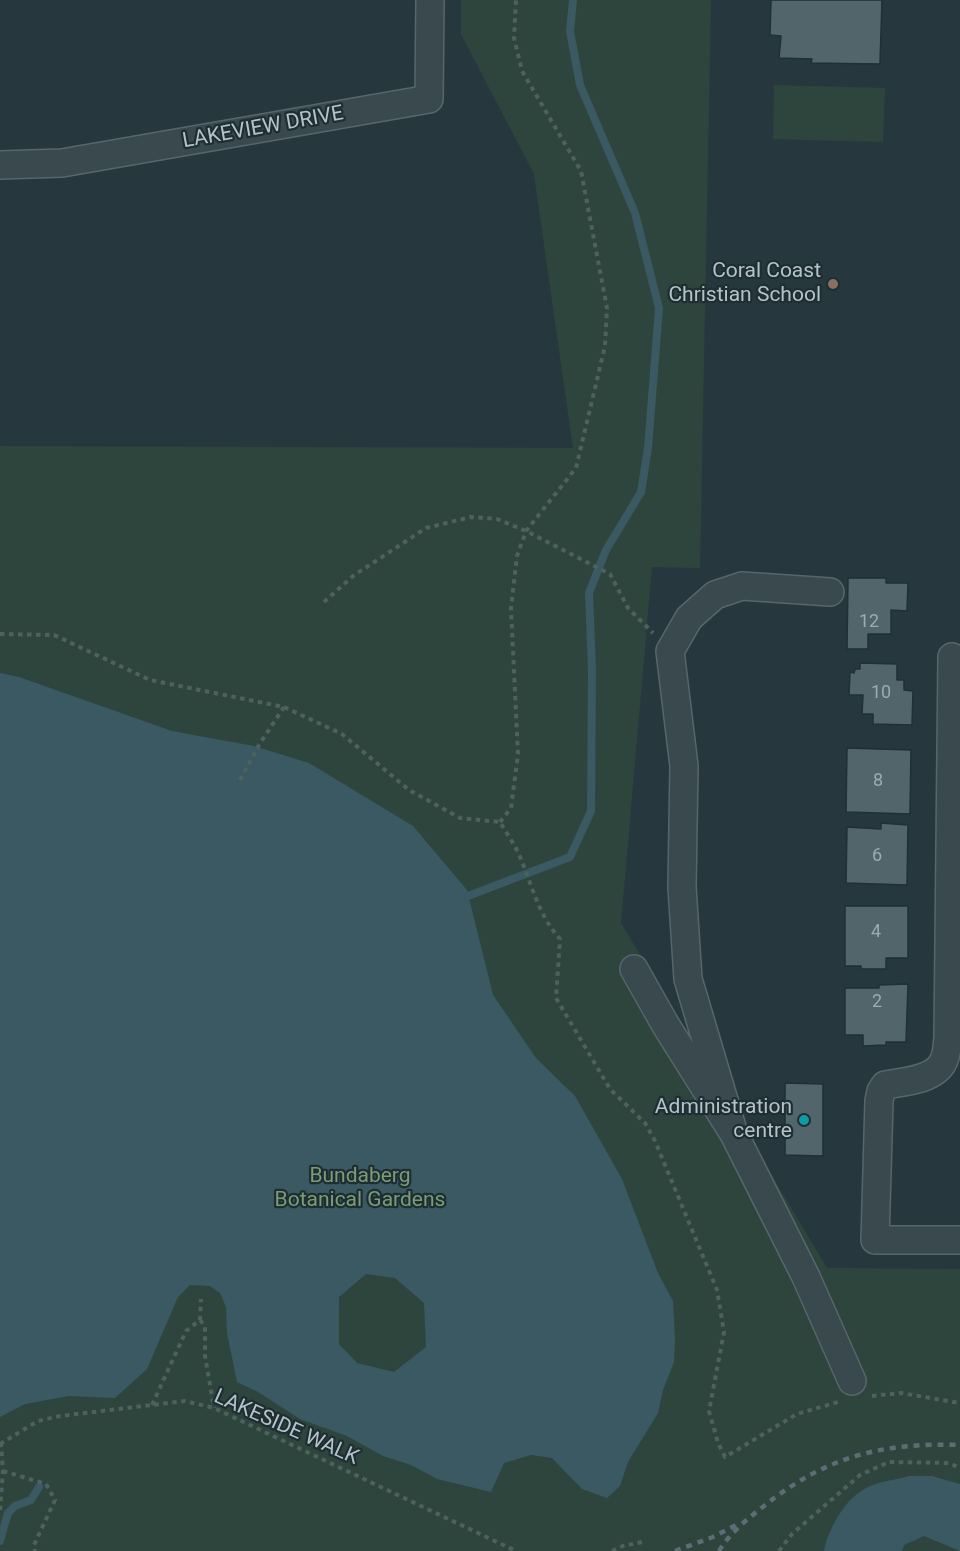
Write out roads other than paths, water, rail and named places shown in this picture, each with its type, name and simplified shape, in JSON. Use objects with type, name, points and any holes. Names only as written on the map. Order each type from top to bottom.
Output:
[{"type":"street","name":"LAKEVIEW DRIVE","points":[[0,165],[62,164],[429,99],[430,0]]},
{"type":"street","points":[[734,1134],[688,979],[682,887],[684,766],[670,651],[689,618],[715,595],[742,586],[830,592]]},
{"type":"street","points":[[949,650],[948,1038],[946,1055],[943,1064],[934,1073],[885,1085],[881,1090],[875,1240],[960,1240]]},
{"type":"street","points":[[633,969],[734,1134],[806,1277],[854,1393]]},
{"type":"water","points":[[0,673],[19,677],[172,731],[254,746],[309,763],[413,826],[467,890],[493,995],[536,1058],[575,1096],[622,1179],[658,1273],[673,1301],[675,1338],[674,1362],[663,1390],[658,1413],[628,1462],[620,1486],[607,1498],[582,1489],[552,1458],[531,1455],[504,1463],[491,1492],[437,1479],[411,1465],[383,1456],[347,1436],[300,1419],[258,1392],[237,1382],[227,1333],[226,1307],[220,1293],[210,1286],[190,1285],[178,1297],[147,1369],[115,1398],[69,1396],[25,1404],[0,1417]],"holes":[[[366,1274],[395,1278],[424,1303],[426,1347],[394,1372],[357,1363],[339,1344],[339,1297]]]},
{"type":"water","points":[[909,1476],[932,1476],[960,1484],[960,1551],[924,1536],[904,1545],[902,1551],[824,1551],[829,1533],[839,1514],[852,1498],[873,1485]]},
{"type":"waterway","points":[[468,896],[570,857],[591,811],[592,670],[589,593],[606,550],[641,492],[648,448],[659,308],[635,213],[580,85],[570,31],[573,0]]},
{"type":"waterway","points":[[0,1541],[8,1513],[15,1506],[31,1500],[39,1487]]},
{"type":"railway","points":[[719,1551],[734,1532],[764,1506],[787,1489],[833,1464],[856,1456],[905,1446],[960,1445]]},
{"type":"railway","points":[[675,1551],[713,1537],[736,1525]]},
{"type":"place","name":"Coral Coast Christian School","points":[[833,284]]},
{"type":"place","name":"Administration centre","points":[[804,1120]]},
{"type":"park label","name":"Bundaberg Botanical Gardens","points":[[360,1189]]}]
